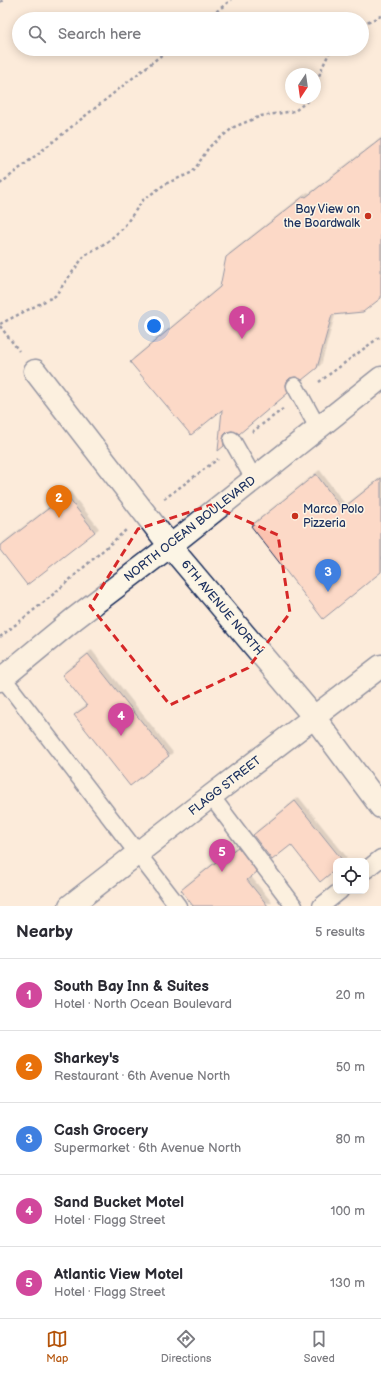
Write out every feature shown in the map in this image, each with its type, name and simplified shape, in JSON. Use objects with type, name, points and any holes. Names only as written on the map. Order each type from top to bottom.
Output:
[{"type":"street","name":"6TH AVENUE NORTH","points":[[35,371],[170,546],[314,717],[381,807]]},
{"type":"street","name":"NORTH OCEAN BOULEVARD","points":[[1,679],[74,619],[170,546],[381,378]]},
{"type":"street","name":"FLAGG STREET","points":[[70,906],[381,666]]},
{"type":"lane","points":[[298,391],[318,428]]},
{"type":"lane","points":[[234,443],[254,479]]},
{"type":"lane","points":[[1,679],[178,906]]},
{"type":"lane","points":[[211,796],[294,906]]},
{"type":"lane","points":[[369,868],[381,858]]},
{"type":"lane","points":[[321,906],[336,894]]},
{"type":"path","points":[[215,12],[230,0]]},
{"type":"path","points":[[369,21],[381,16]]},
{"type":"path","points":[[0,184],[160,56]]},
{"type":"path","points":[[321,71],[328,56]]},
{"type":"path","points":[[35,371],[0,325],[55,296],[85,255],[107,242],[123,228],[143,200],[165,184],[193,172],[209,147],[234,127],[261,116],[294,111],[303,104]]},
{"type":"path","points":[[0,636],[49,598],[145,513],[298,391],[381,336]]},
{"type":"highlighted area","points":[[211,505],[278,535],[290,613],[248,668],[170,705],[90,606],[138,529]]},
{"type":"building","points":[[381,139],[381,298],[363,312],[332,315],[317,368],[302,380],[296,377],[290,378],[286,385],[288,393],[239,434],[232,431],[227,432],[224,435],[224,446],[218,451],[222,410],[191,435],[130,362],[220,287],[226,257],[304,196],[306,197]]},
{"type":"building","points":[[316,474],[342,509],[381,478],[381,572],[323,619],[251,526]]},
{"type":"building","points":[[66,495],[95,532],[27,585],[0,550],[0,546]]},
{"type":"building","points":[[88,654],[169,756],[130,786],[74,715],[87,706],[62,675]]},
{"type":"building","points":[[295,801],[341,858],[333,858],[333,871],[320,882],[291,845],[272,860],[253,835]]},
{"type":"building","points":[[238,847],[257,872],[247,880],[268,906],[193,906],[181,890],[226,854],[227,855]]},
{"type":"place","name":"Bay View on the Boardwalk","points":[[368,216]]},
{"type":"place","name":"South Bay Inn & Suites","points":[[242,339]]},
{"type":"place","name":"Marco Polo Pizzeria","points":[[295,516]]},
{"type":"place","name":"Sharkey's","points":[[59,518]]},
{"type":"place","name":"Cash Grocery","points":[[328,592]]},
{"type":"place","name":"Sand Bucket Motel","points":[[121,736]]},
{"type":"place","name":"Atlantic View Motel","points":[[222,872]]}]
